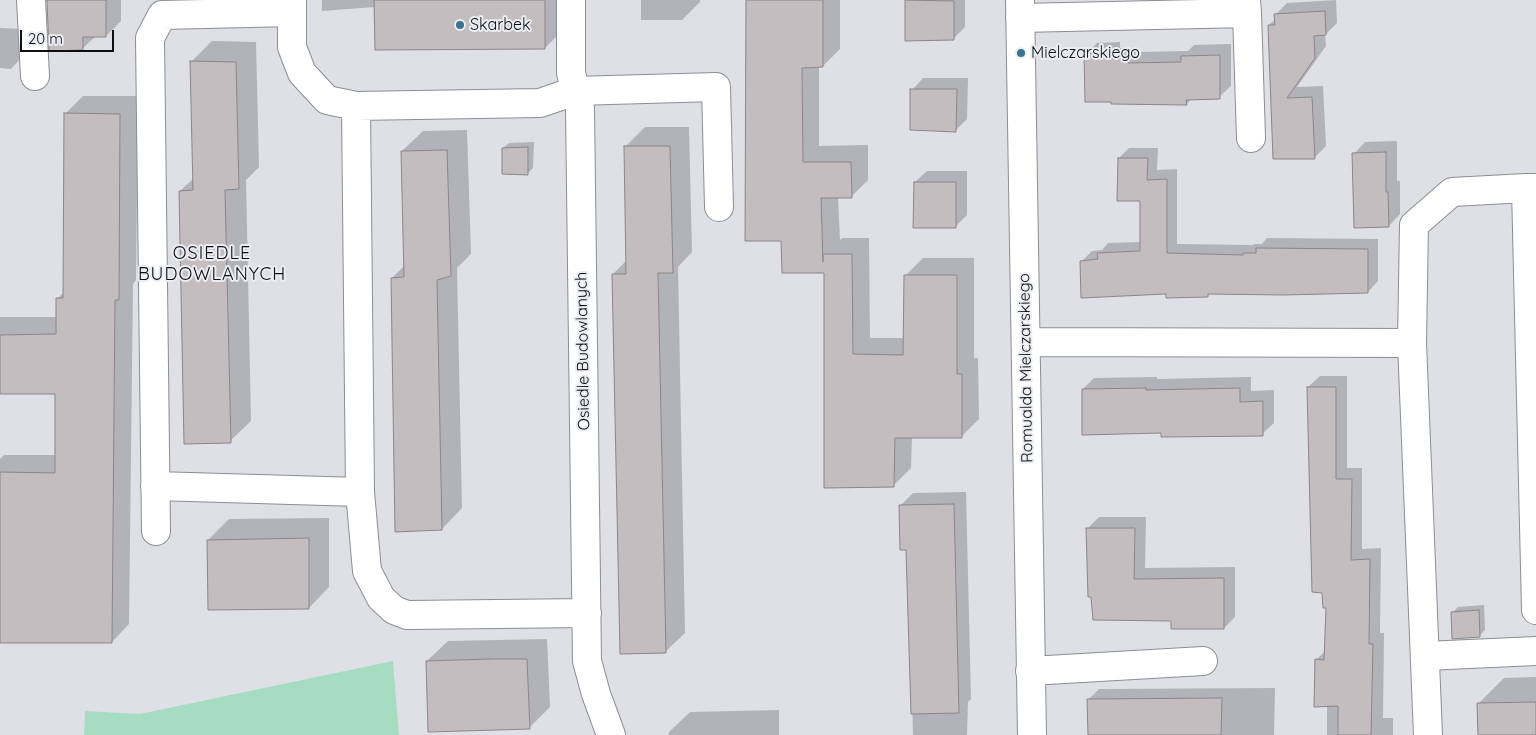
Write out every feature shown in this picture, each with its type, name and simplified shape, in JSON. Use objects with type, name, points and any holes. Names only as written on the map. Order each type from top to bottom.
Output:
[{"type":"street","points":[[31,0],[35,76]]},
{"type":"street","name":"Osiedle Budowlanych","points":[[571,0],[571,73],[580,108],[587,661],[596,694],[612,735]]},
{"type":"street","points":[[156,531],[150,38],[162,8],[292,6],[292,47],[302,73],[327,100],[356,106],[540,104],[575,91],[716,87],[719,207]]},
{"type":"street","points":[[1020,9],[1247,7],[1251,138]]},
{"type":"street","name":"Romualda Mielczarskiego","points":[[1020,9],[1032,735]]},
{"type":"street","points":[[356,106],[360,492],[367,570],[381,598],[394,610],[407,615],[587,613]]},
{"type":"street","points":[[1428,735],[1412,342],[1414,225],[1452,192],[1531,188],[1536,610]]},
{"type":"street","points":[[1026,342],[1412,342]]},
{"type":"street","points":[[155,486],[360,492]]},
{"type":"street","points":[[1425,656],[1536,651]]},
{"type":"street","points":[[1030,671],[1204,661]]},
{"type":"green space","points":[[393,661],[399,735],[84,735],[85,711],[140,714]]},
{"type":"building","points":[[47,0],[106,0],[106,37],[83,37],[83,50],[49,51]]},
{"type":"building","name":"Skarbek","points":[[374,0],[545,0],[545,49],[375,50]]},
{"type":"building","points":[[746,0],[823,0],[823,67],[802,68],[803,162],[851,162],[852,198],[821,198],[823,262],[823,254],[852,254],[853,354],[903,355],[904,275],[957,275],[957,374],[962,374],[962,438],[895,438],[894,487],[824,488],[824,273],[782,273],[781,241],[745,241]]},
{"type":"building","points":[[905,0],[954,1],[954,40],[905,41]]},
{"type":"building","points":[[1325,11],[1326,35],[1314,36],[1315,58],[1287,98],[1312,97],[1315,159],[1273,159],[1268,25],[1275,25],[1274,14]]},
{"type":"building","points":[[1109,53],[1109,59],[1128,59],[1128,63],[1181,62],[1181,56],[1220,55],[1220,99],[1186,100],[1187,105],[1085,102],[1084,54]]},
{"type":"building","points":[[190,61],[236,62],[239,189],[225,190],[231,443],[184,444],[179,191],[193,190]]},
{"type":"building","points":[[910,89],[957,89],[956,132],[910,130]]},
{"type":"building","points":[[64,113],[120,114],[119,300],[115,300],[112,643],[0,643],[0,472],[55,473],[55,394],[0,394],[0,335],[56,334],[56,298],[63,298]]},
{"type":"building","points":[[624,146],[670,146],[673,273],[658,273],[666,653],[620,654],[612,274],[626,274]]},
{"type":"building","points":[[528,147],[528,175],[502,174],[502,148]]},
{"type":"building","points":[[447,150],[451,276],[437,280],[442,530],[395,532],[391,278],[404,277],[401,151]]},
{"type":"building","points":[[1386,152],[1386,192],[1388,192],[1389,227],[1354,228],[1352,153]]},
{"type":"building","points":[[1118,158],[1148,158],[1147,180],[1167,179],[1167,253],[1243,255],[1243,253],[1256,253],[1256,248],[1368,249],[1368,293],[1208,294],[1208,297],[1166,298],[1166,294],[1081,298],[1080,261],[1098,259],[1097,253],[1140,251],[1140,201],[1117,201]]},
{"type":"building","points":[[914,182],[956,182],[956,228],[913,228]]},
{"type":"building","points":[[1307,387],[1336,387],[1336,479],[1352,479],[1351,560],[1370,559],[1369,644],[1373,644],[1371,735],[1338,735],[1338,706],[1314,707],[1315,659],[1324,660],[1326,608],[1323,608],[1322,593],[1312,592]]},
{"type":"building","points":[[1146,388],[1146,390],[1240,388],[1240,402],[1263,401],[1263,436],[1161,437],[1161,433],[1082,435],[1082,389]]},
{"type":"building","points":[[954,504],[959,713],[911,714],[906,550],[900,550],[899,505]]},
{"type":"building","points":[[1086,528],[1135,528],[1134,579],[1224,578],[1224,629],[1171,629],[1171,621],[1093,620],[1091,597],[1088,597]]},
{"type":"building","points":[[309,538],[309,609],[208,610],[207,540]]},
{"type":"building","points":[[1479,610],[1480,637],[1452,639],[1451,612]]},
{"type":"building","points":[[527,659],[530,729],[428,732],[426,661]]},
{"type":"building","points":[[1222,698],[1221,735],[1088,735],[1087,699]]},
{"type":"building","points":[[1536,702],[1536,735],[1478,735],[1477,703]]},
{"type":"place","name":"Skarbek","points":[[460,25]]},
{"type":"place","name":"Mielczarskiego","points":[[1021,53]]},
{"type":"district","name":"OSIEDLE BUDOWLANYCH","points":[[212,264]]}]
